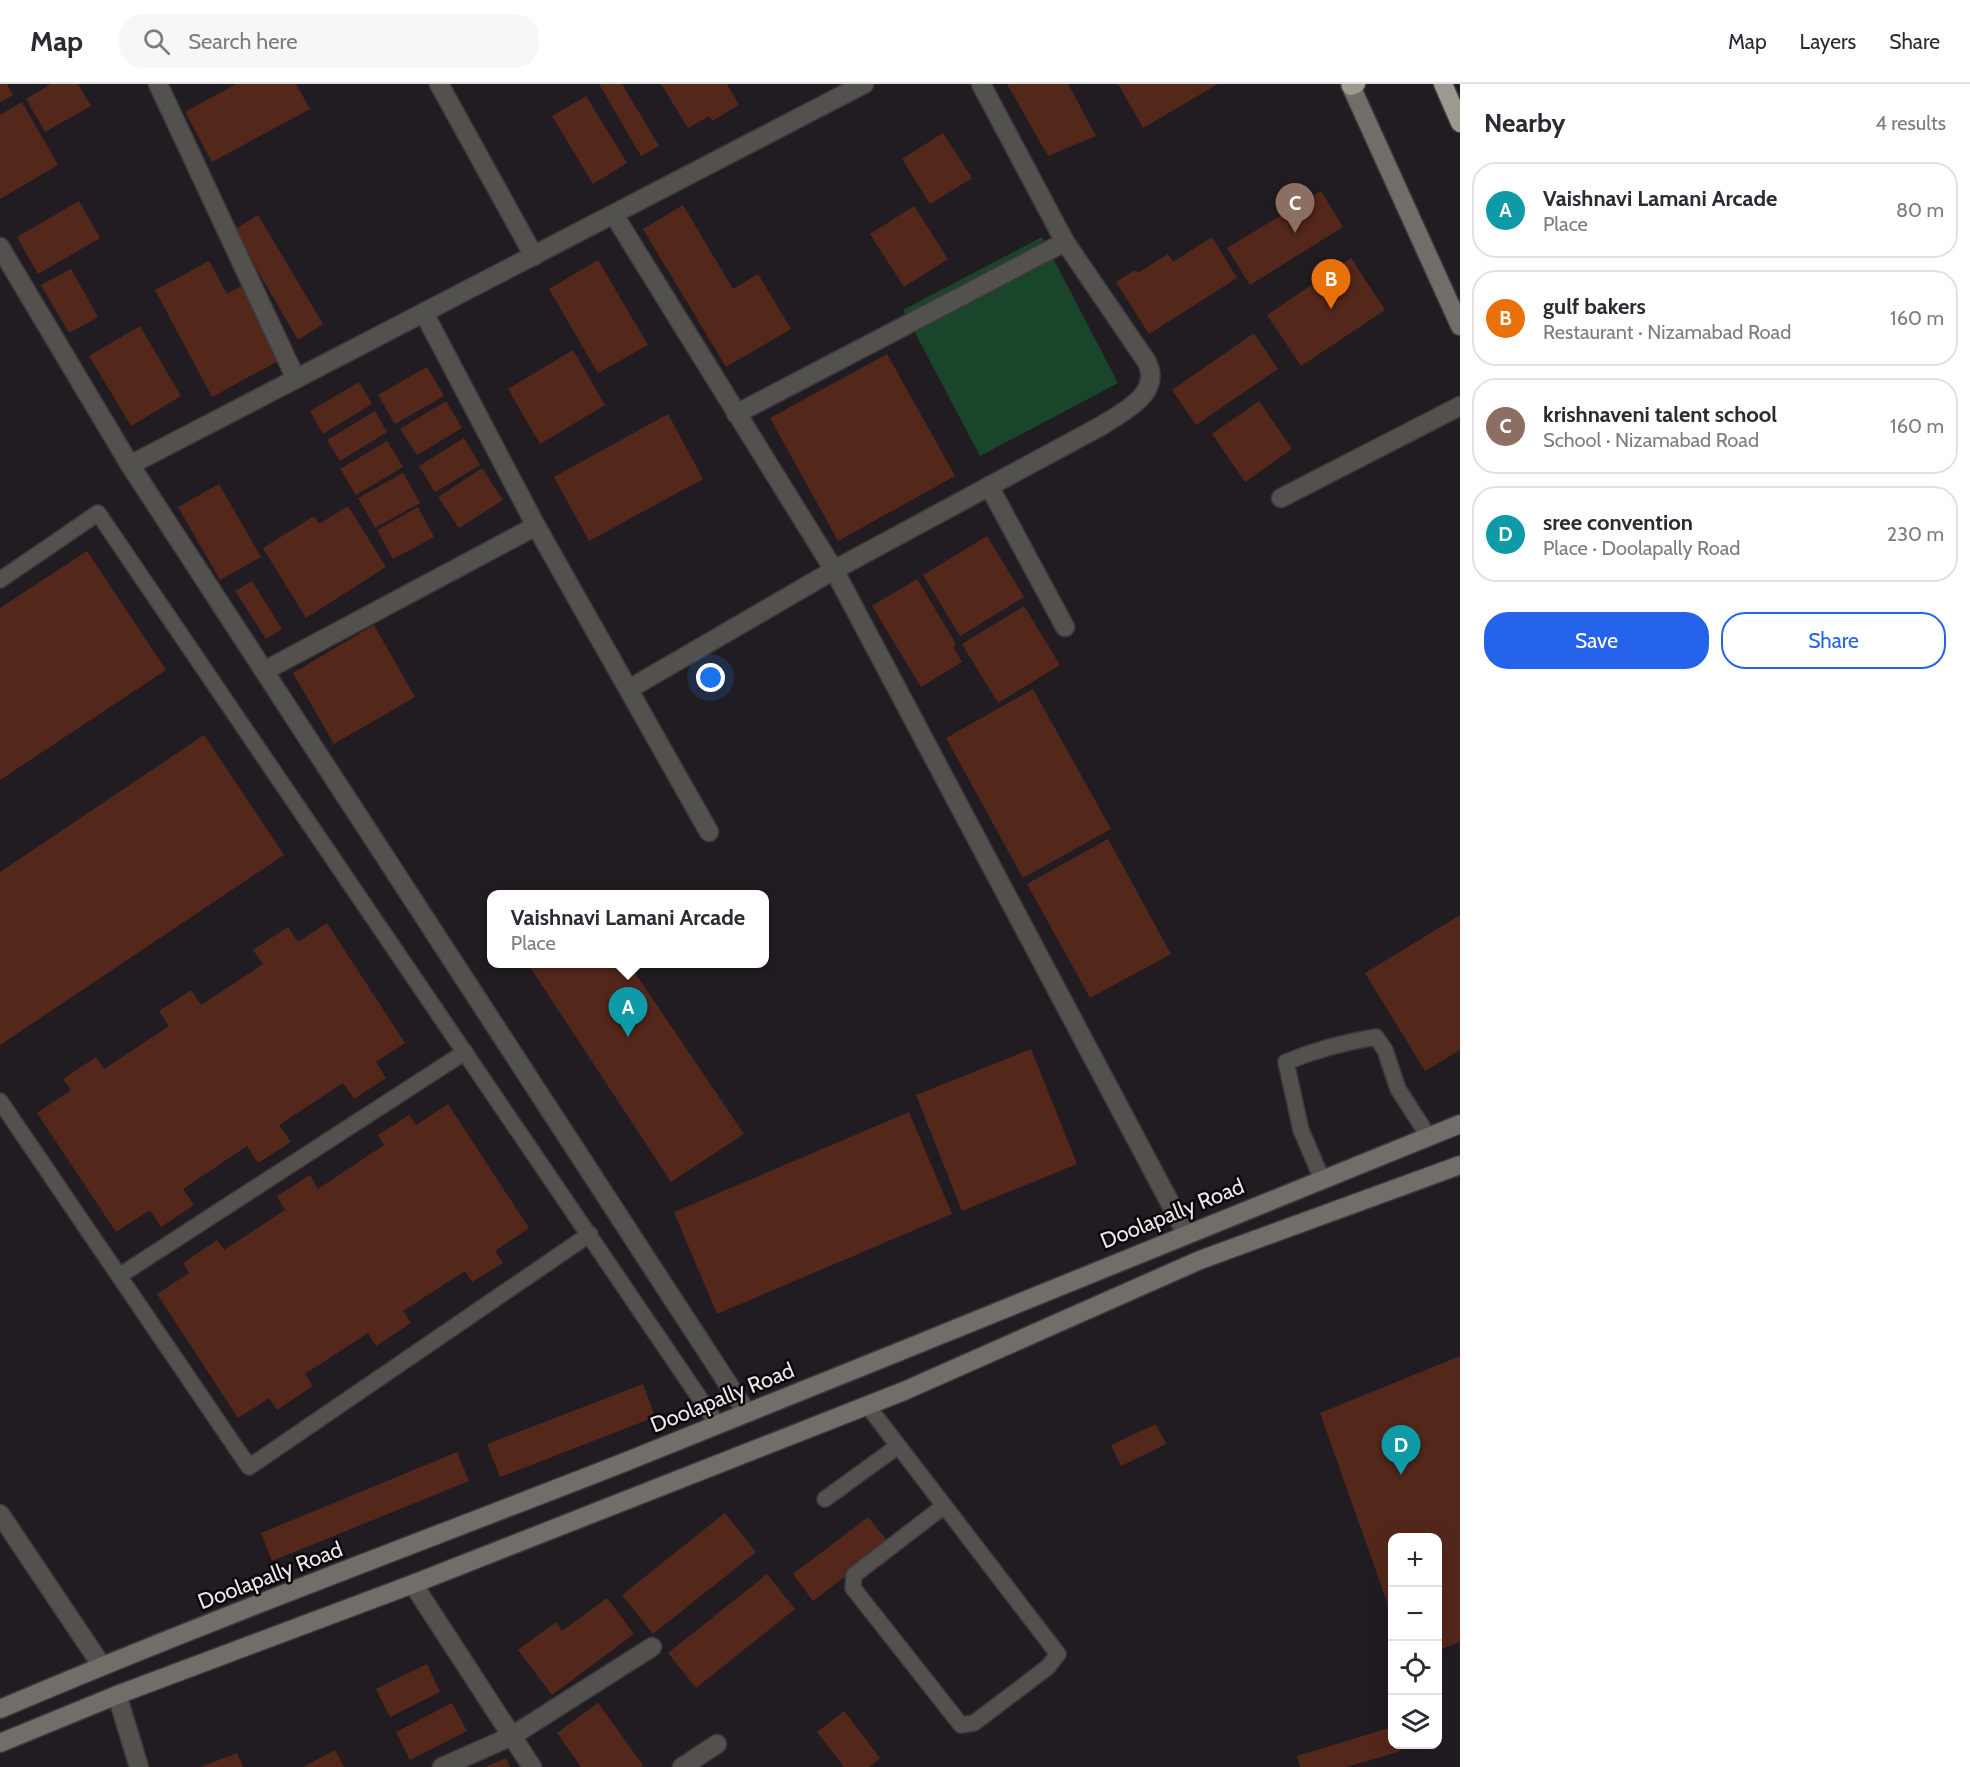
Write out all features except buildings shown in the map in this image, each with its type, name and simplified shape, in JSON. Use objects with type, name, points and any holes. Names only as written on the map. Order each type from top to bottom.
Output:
[{"type":"highway","points":[[1443,84],[1460,123]]},
{"type":"main road","points":[[1352,85],[1460,326]]},
{"type":"main road","name":"Doolapally Road","points":[[0,1709],[102,1666],[718,1425],[1186,1233],[1460,1124]]},
{"type":"main road","points":[[0,1743],[117,1695],[413,1584],[867,1405],[1200,1260],[1459,1168]]},
{"type":"street","points":[[158,84],[296,379]]},
{"type":"street","points":[[439,84],[534,256]]},
{"type":"street","points":[[130,465],[864,84]]},
{"type":"street","points":[[628,689],[834,570],[1118,416],[1134,405],[1150,385],[1153,374],[1147,362],[1065,242],[981,84]]},
{"type":"street","points":[[614,214],[834,570],[1186,1233]]},
{"type":"street","points":[[736,414],[1065,242]]},
{"type":"street","points":[[0,247],[130,465],[266,670],[747,1413]]},
{"type":"street","points":[[424,313],[536,526],[709,832]]},
{"type":"street","points":[[1281,498],[1460,406]]},
{"type":"street","points":[[988,486],[1065,627]]},
{"type":"street","points":[[266,670],[536,526]]},
{"type":"street","points":[[0,1514],[102,1666]]},
{"type":"street","points":[[413,1584],[532,1767]]},
{"type":"street","points":[[442,1767],[512,1736],[652,1647]]},
{"type":"street","points":[[117,1695],[139,1767]]},
{"type":"street","points":[[682,1767],[717,1744]]},
{"type":"lane","points":[[0,580],[98,513],[718,1425]]},
{"type":"lane","points":[[1322,1179],[1301,1130],[1286,1062],[1292,1059],[1342,1043],[1376,1037],[1385,1050],[1398,1089],[1430,1137]]},
{"type":"lane","points":[[119,1276],[465,1052]]},
{"type":"lane","points":[[0,1101],[249,1467],[590,1234]]},
{"type":"lane","points":[[867,1405],[1058,1654],[1048,1667],[975,1723],[961,1725],[853,1588],[854,1575],[944,1506]]},
{"type":"lane","points":[[825,1499],[898,1446]]},
{"type":"green space","points":[[1042,237],[1118,383],[980,456],[903,310]]},
{"type":"place","name":"krishnaveni talent school","points":[[1295,233]]},
{"type":"place","name":"gulf bakers","points":[[1331,309]]},
{"type":"place","name":"Vaishnavi Lamani Arcade","points":[[628,1037]]},
{"type":"place","name":"sree convention","points":[[1401,1475]]}]
